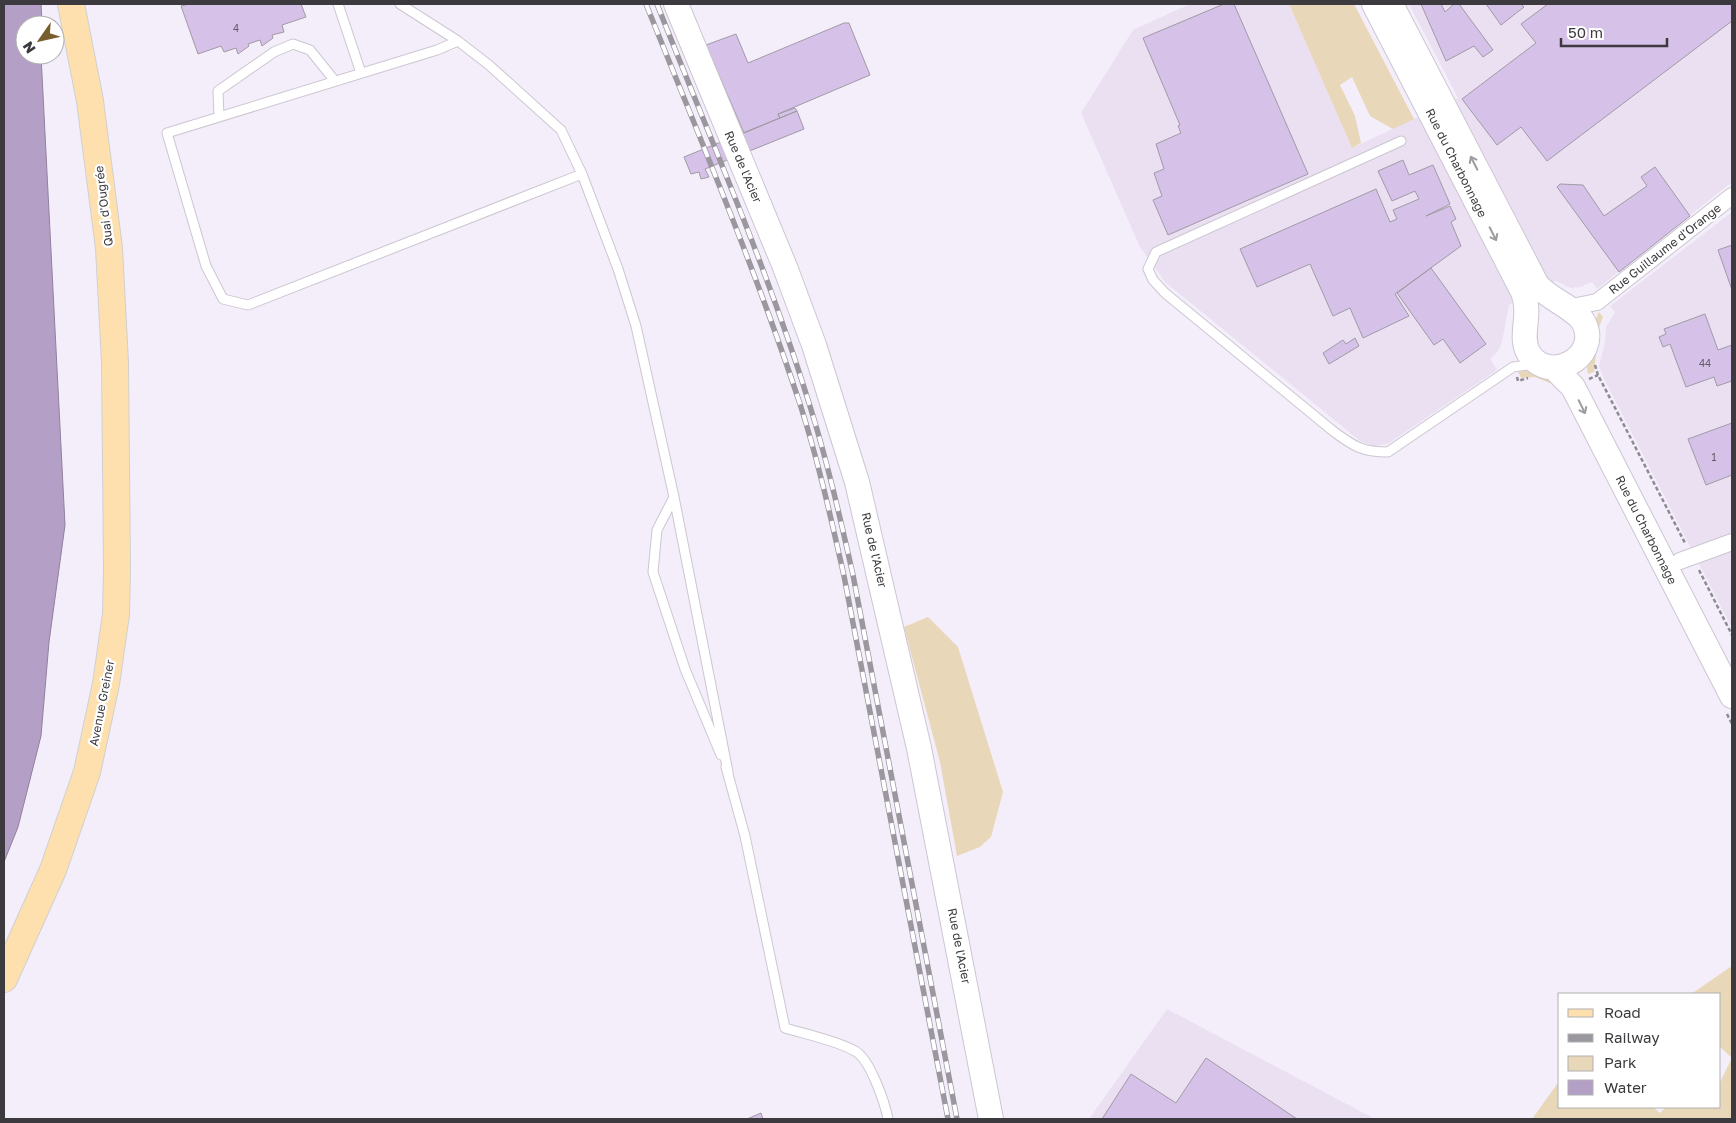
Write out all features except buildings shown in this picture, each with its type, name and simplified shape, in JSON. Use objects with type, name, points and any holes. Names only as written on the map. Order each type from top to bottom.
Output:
[{"type":"main road","name":"Quai d'Ougrée","points":[[71,4],[88,92],[106,222],[113,314],[116,410]]},
{"type":"main road","name":"Rue de l'Acier","points":[[676,4],[785,267],[814,345],[857,482],[919,748],[991,1119]]},
{"type":"main road","name":"Rue du Charbonnage","points":[[1374,4],[1523,292],[1528,311],[1527,353],[1573,387],[1732,696]]},
{"type":"main road","name":"Rue du Charbonnage","points":[[1391,4],[1537,285],[1546,296],[1579,316],[1586,329],[1586,344],[1589,355],[1586,380],[1682,552],[1732,662]]},
{"type":"main road","points":[[1565,307],[1548,306],[1531,316],[1527,353],[1570,364],[1589,355]]},
{"type":"main road","name":"Avenue Greiner","points":[[4,979],[62,849],[87,772],[106,684],[117,594],[116,410]]},
{"type":"street","name":"Rue Guillaume d'Orange","points":[[1565,307],[1597,302],[1732,196]]},
{"type":"street","name":"Rue Guillaume d'Orange","points":[[1586,329],[1597,302]]},
{"type":"street","points":[[1682,552],[1732,542]]},
{"type":"lane","points":[[338,4],[361,73]]},
{"type":"lane","points":[[400,4],[458,41],[490,66],[561,130],[582,174],[618,269],[636,326],[674,497],[728,772],[745,836],[785,1028],[857,1051],[882,1094],[888,1119]]},
{"type":"lane","points":[[458,41],[167,133],[206,266],[223,299],[248,305],[582,174]]},
{"type":"lane","points":[[219,117],[218,91],[274,52],[294,44],[310,50],[335,81]]},
{"type":"lane","points":[[1402,141],[1156,252],[1148,269],[1153,280],[1165,293],[1333,431],[1355,447],[1372,452],[1388,452],[1400,445],[1527,353]]},
{"type":"lane","points":[[674,497],[657,530],[653,572],[685,669],[728,772]]},
{"type":"path","points":[[1589,355],[1682,552]]},
{"type":"path","points":[[1701,574],[1732,636]]},
{"type":"shaded area","points":[[1190,4],[1289,4],[1352,148],[1458,98],[1409,4],[1732,4],[1732,182],[1597,289],[1592,282],[1580,287],[1571,288],[1556,281],[1509,305],[1502,342],[1498,351],[1490,359],[1497,370],[1389,443],[1376,446],[1360,441],[1165,282],[1140,247],[1081,113],[1133,30]]},
{"type":"shaded area","points":[[1732,212],[1732,628],[1599,366],[1605,342],[1606,327],[1615,312],[1610,306]]},
{"type":"shaded area","points":[[1167,1009],[1375,1119],[1089,1119]]},
{"type":"green space","points":[[1289,4],[1354,4],[1414,119],[1393,129],[1370,116],[1352,77],[1340,85],[1355,116],[1361,143],[1352,148]]},
{"type":"green space","points":[[1599,312],[1603,317],[1599,327],[1594,372],[1588,374],[1589,343]]},
{"type":"green space","points":[[1528,370],[1544,373],[1557,386],[1535,377],[1521,378],[1518,372]]},
{"type":"green space","points":[[928,617],[958,647],[1003,792],[991,837],[980,847],[957,856],[940,762],[904,627]]},
{"type":"green space","points":[[1732,966],[1732,1058],[1721,1048],[1721,993],[1692,993]]},
{"type":"green space","points":[[1732,1058],[1732,1119],[1532,1119],[1558,1083],[1558,1108],[1654,1108],[1660,1113],[1665,1108],[1721,1108],[1721,1080]]},
{"type":"water","points":[[4,4],[41,4],[42,15],[15,15],[15,65],[42,65],[65,525],[49,642],[41,736],[18,827],[4,862]]},
{"type":"railway","points":[[646,4],[726,202],[783,353],[813,446],[844,576],[948,1119]]},
{"type":"railway","points":[[657,4],[775,302],[816,424],[853,575],[957,1119]]}]
